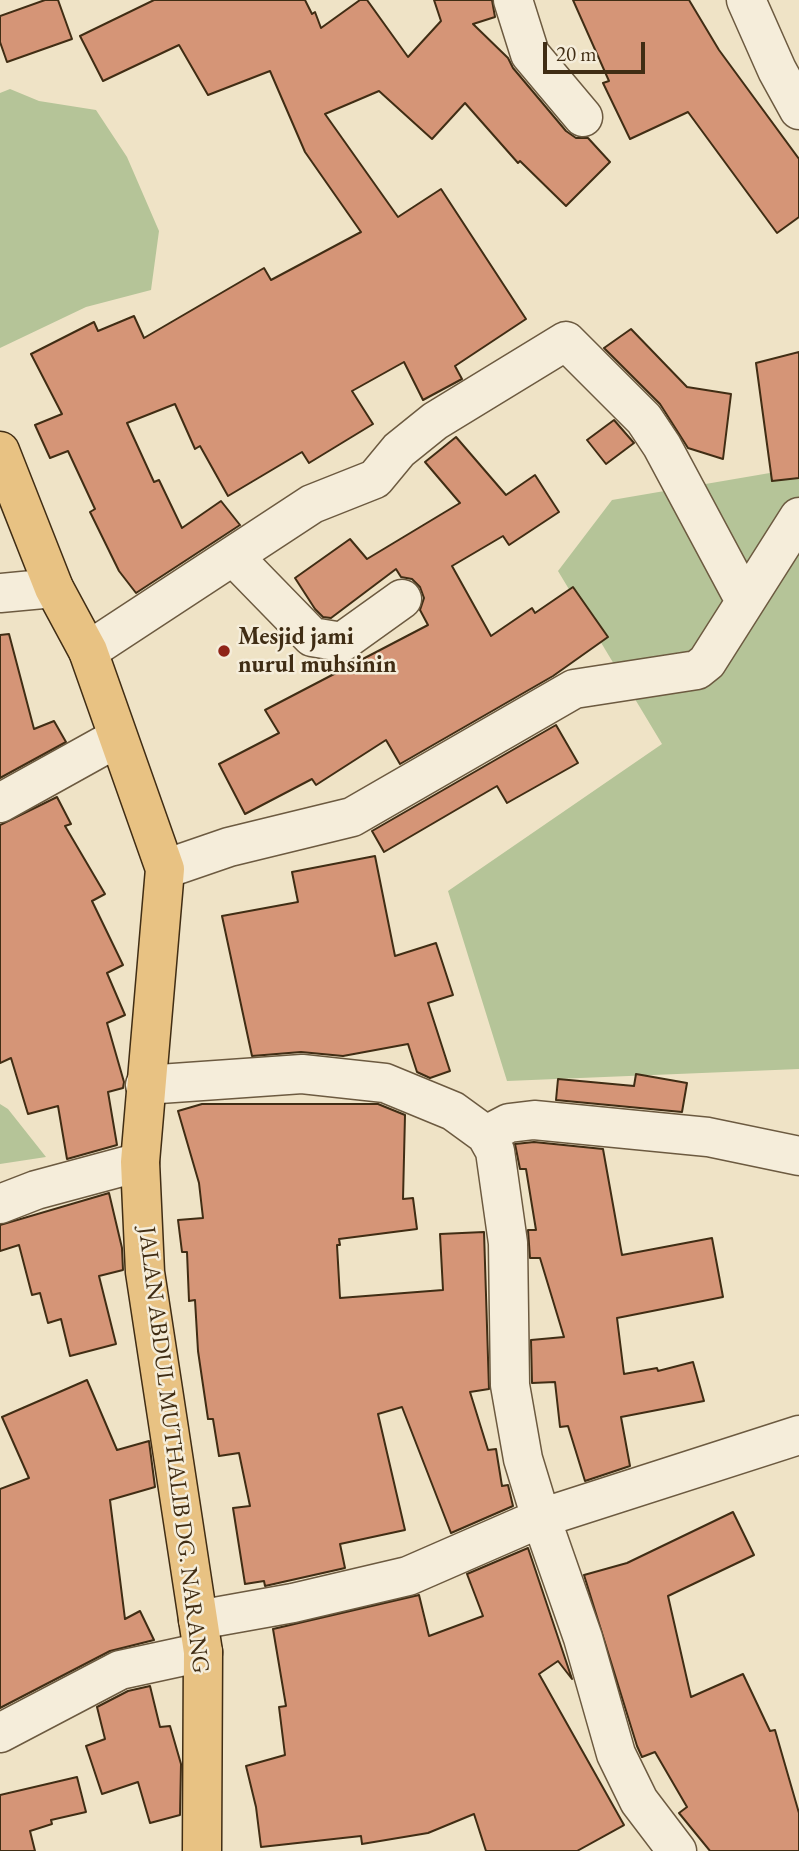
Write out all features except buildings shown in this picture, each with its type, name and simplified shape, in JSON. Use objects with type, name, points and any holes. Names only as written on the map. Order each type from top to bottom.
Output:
[{"type":"main road","name":"JALAN ABDUL MUTHALIB DG. NARANG","points":[[0,452],[54,588],[88,651],[165,869],[140,1162],[145,1272],[201,1636],[202,1851]]},
{"type":"street","points":[[513,0],[530,54],[583,117]]},
{"type":"street","points":[[747,0],[777,70],[799,110]]},
{"type":"street","points":[[88,651],[312,504],[374,479],[399,450],[435,421],[566,341],[644,419],[662,446],[745,601]]},
{"type":"street","points":[[165,869],[229,847],[352,817],[574,689],[697,670],[707,662],[799,517]]},
{"type":"street","points":[[233,556],[312,637],[342,642],[402,599]]},
{"type":"street","points":[[0,593],[54,588]]},
{"type":"street","points":[[0,803],[117,738]]},
{"type":"street","points":[[145,1085],[302,1074],[385,1083],[453,1111],[486,1135],[495,1151],[508,1242],[510,1385],[523,1459],[583,1638],[616,1754],[639,1801],[677,1851]]},
{"type":"street","points":[[486,1135],[509,1123],[534,1120],[708,1137],[799,1156]]},
{"type":"street","points":[[0,1204],[36,1190],[140,1162]]},
{"type":"street","points":[[0,1733],[120,1670],[201,1636],[293,1603],[408,1576],[541,1518],[799,1435]]},
{"type":"green space","points":[[10,89],[39,101],[96,110],[127,157],[159,231],[151,290],[86,307],[0,348],[0,93]]},
{"type":"green space","points":[[799,468],[799,1069],[507,1081],[448,891],[662,744],[558,571],[612,500]]},
{"type":"green space","points":[[0,1104],[8,1109],[46,1157],[0,1164]]},
{"type":"place","name":"Mesjid jami nurul muhsinin","points":[[224,651]]}]
